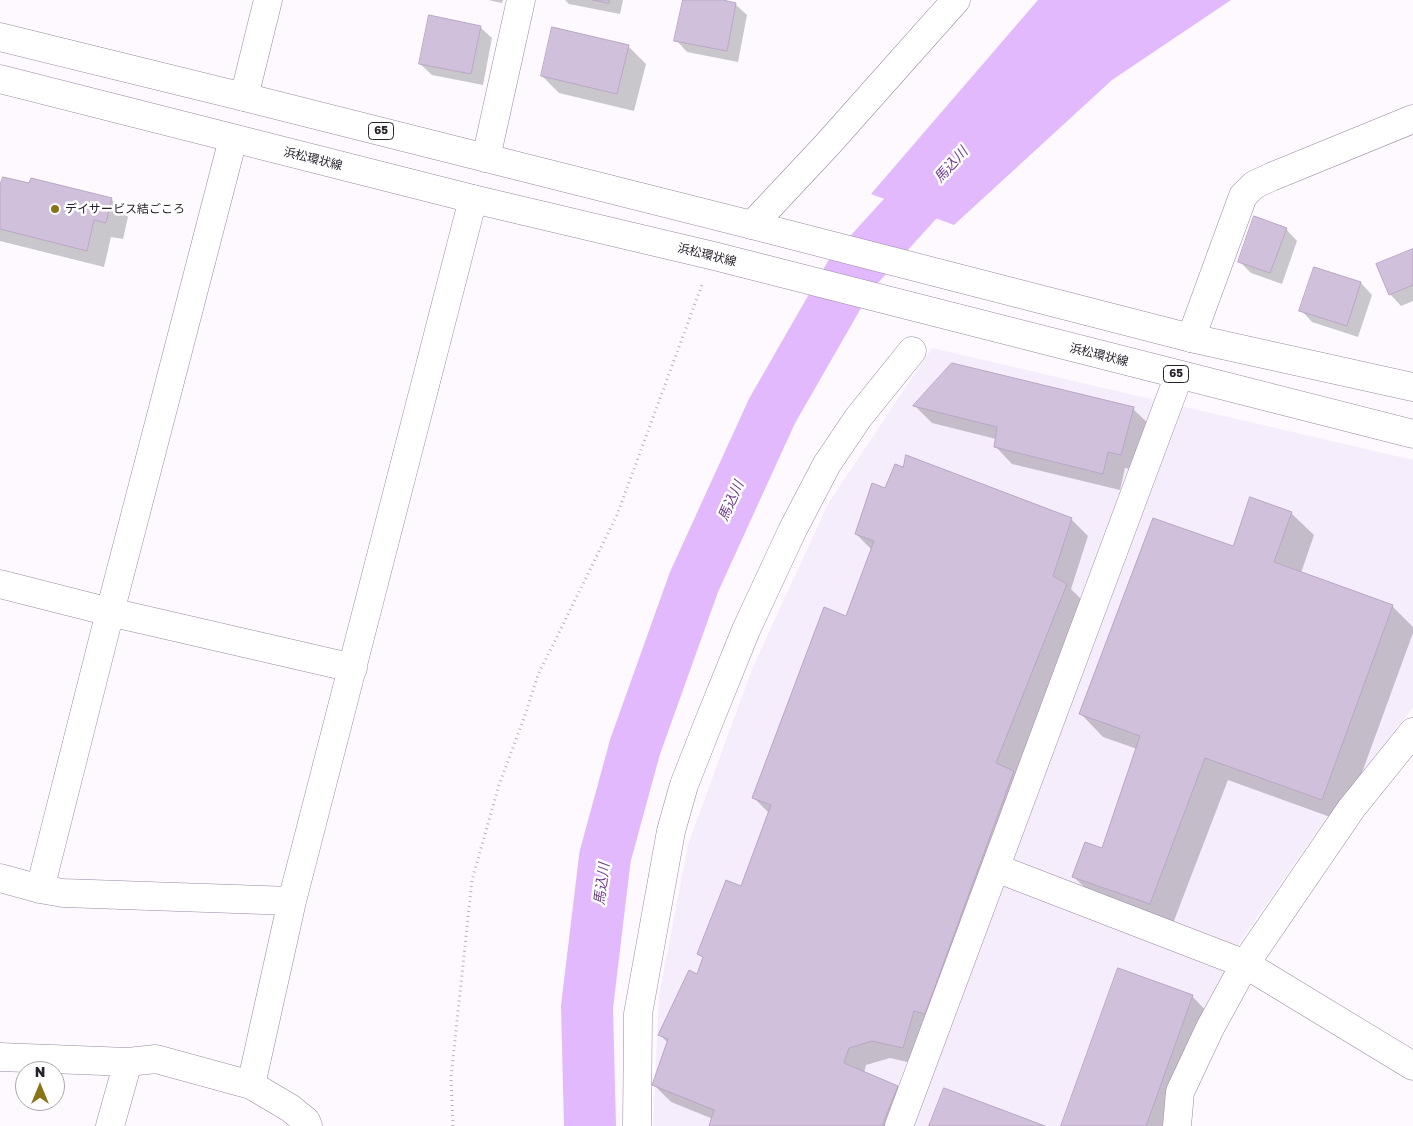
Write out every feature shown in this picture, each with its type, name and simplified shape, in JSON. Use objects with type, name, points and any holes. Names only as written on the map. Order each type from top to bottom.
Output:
[{"type":"street","points":[[244,97],[268,0]]},
{"type":"street","points":[[486,158],[521,0]]},
{"type":"street","points":[[757,226],[827,144],[956,0]]},
{"type":"street","name":"65","points":[[0,38],[244,97],[757,226],[1191,338],[1413,387]]},
{"type":"street","name":"浜松環状線","points":[[0,80],[473,199],[725,259],[1413,434]]},
{"type":"street","points":[[1191,338],[1243,196],[1254,185],[1413,118]]},
{"type":"street","points":[[40,889],[110,612],[234,139]]},
{"type":"street","points":[[250,1085],[292,901],[473,199]]},
{"type":"street","points":[[637,1126],[638,1014],[671,831],[684,786],[746,630],[793,529],[826,464],[858,418],[912,351]]},
{"type":"street","points":[[899,1126],[1179,375]]},
{"type":"street","points":[[0,584],[110,612],[353,668]]},
{"type":"street","points":[[1177,1126],[1180,1092],[1210,1028],[1245,964],[1351,809],[1412,736]]},
{"type":"street","points":[[996,868],[1245,964],[1413,1066]]},
{"type":"street","points":[[0,878],[63,894],[292,901]]},
{"type":"street","points":[[0,1057],[128,1062],[156,1059],[250,1085],[290,1108],[306,1121],[308,1126]]},
{"type":"street","points":[[110,1126],[128,1062]]},
{"type":"path","points":[[453,1126],[451,1078],[472,880],[499,784],[538,675],[617,515],[696,300],[725,259]]},
{"type":"shaded area","points":[[932,348],[1413,460],[1413,707],[1311,840],[1240,942],[1166,1094],[1162,1126],[653,1126],[659,996],[688,845],[752,669],[829,502]]},
{"type":"water","points":[[1038,0],[1231,0],[1112,80],[954,225],[871,194]]},
{"type":"building","points":[[593,0],[609,0],[609,3]]},
{"type":"building","points":[[683,0],[723,0],[736,3],[727,51],[674,41]]},
{"type":"building","points":[[429,15],[481,26],[471,74],[419,64]]},
{"type":"building","points":[[552,27],[629,45],[617,94],[541,76]]},
{"type":"building","name":"デイサービス結ごころ","points":[[3,177],[29,183],[31,178],[112,198],[106,223],[94,220],[87,251],[0,229],[0,185]]},
{"type":"building","points":[[1254,216],[1287,228],[1270,273],[1238,262]]},
{"type":"building","points":[[1413,249],[1413,285],[1389,295],[1376,264]]},
{"type":"building","points":[[1314,267],[1361,282],[1347,326],[1299,311]]},
{"type":"building","points":[[952,363],[1134,407],[1121,455],[1108,452],[1103,474],[994,447],[997,427],[913,406]]},
{"type":"building","points":[[906,455],[1072,518],[1053,576],[1067,584],[996,763],[1014,771],[925,1014],[914,1011],[903,1048],[872,1041],[849,1048],[844,1063],[898,1086],[882,1126],[709,1126],[714,1110],[652,1085],[668,1039],[658,1035],[689,970],[697,974],[703,957],[697,954],[726,880],[741,886],[771,805],[752,798],[824,607],[846,616],[874,541],[855,534],[872,483],[885,488],[895,464],[903,467]]},
{"type":"building","points":[[1250,497],[1292,512],[1274,562],[1393,605],[1322,800],[1205,758],[1150,904],[1072,877],[1085,842],[1102,848],[1140,736],[1079,714],[1153,518],[1233,546]]},
{"type":"building","points":[[1118,968],[1193,995],[1146,1126],[1061,1126]]},
{"type":"building","points":[[944,1088],[1045,1126],[929,1126]]},
{"type":"waterway","name":"馬込川","points":[[590,1126],[587,1007],[605,857],[635,747],[694,582],[772,411],[850,275],[958,156]]},
{"type":"place","name":"デイサービス結ごころ","points":[[55,209]]}]
